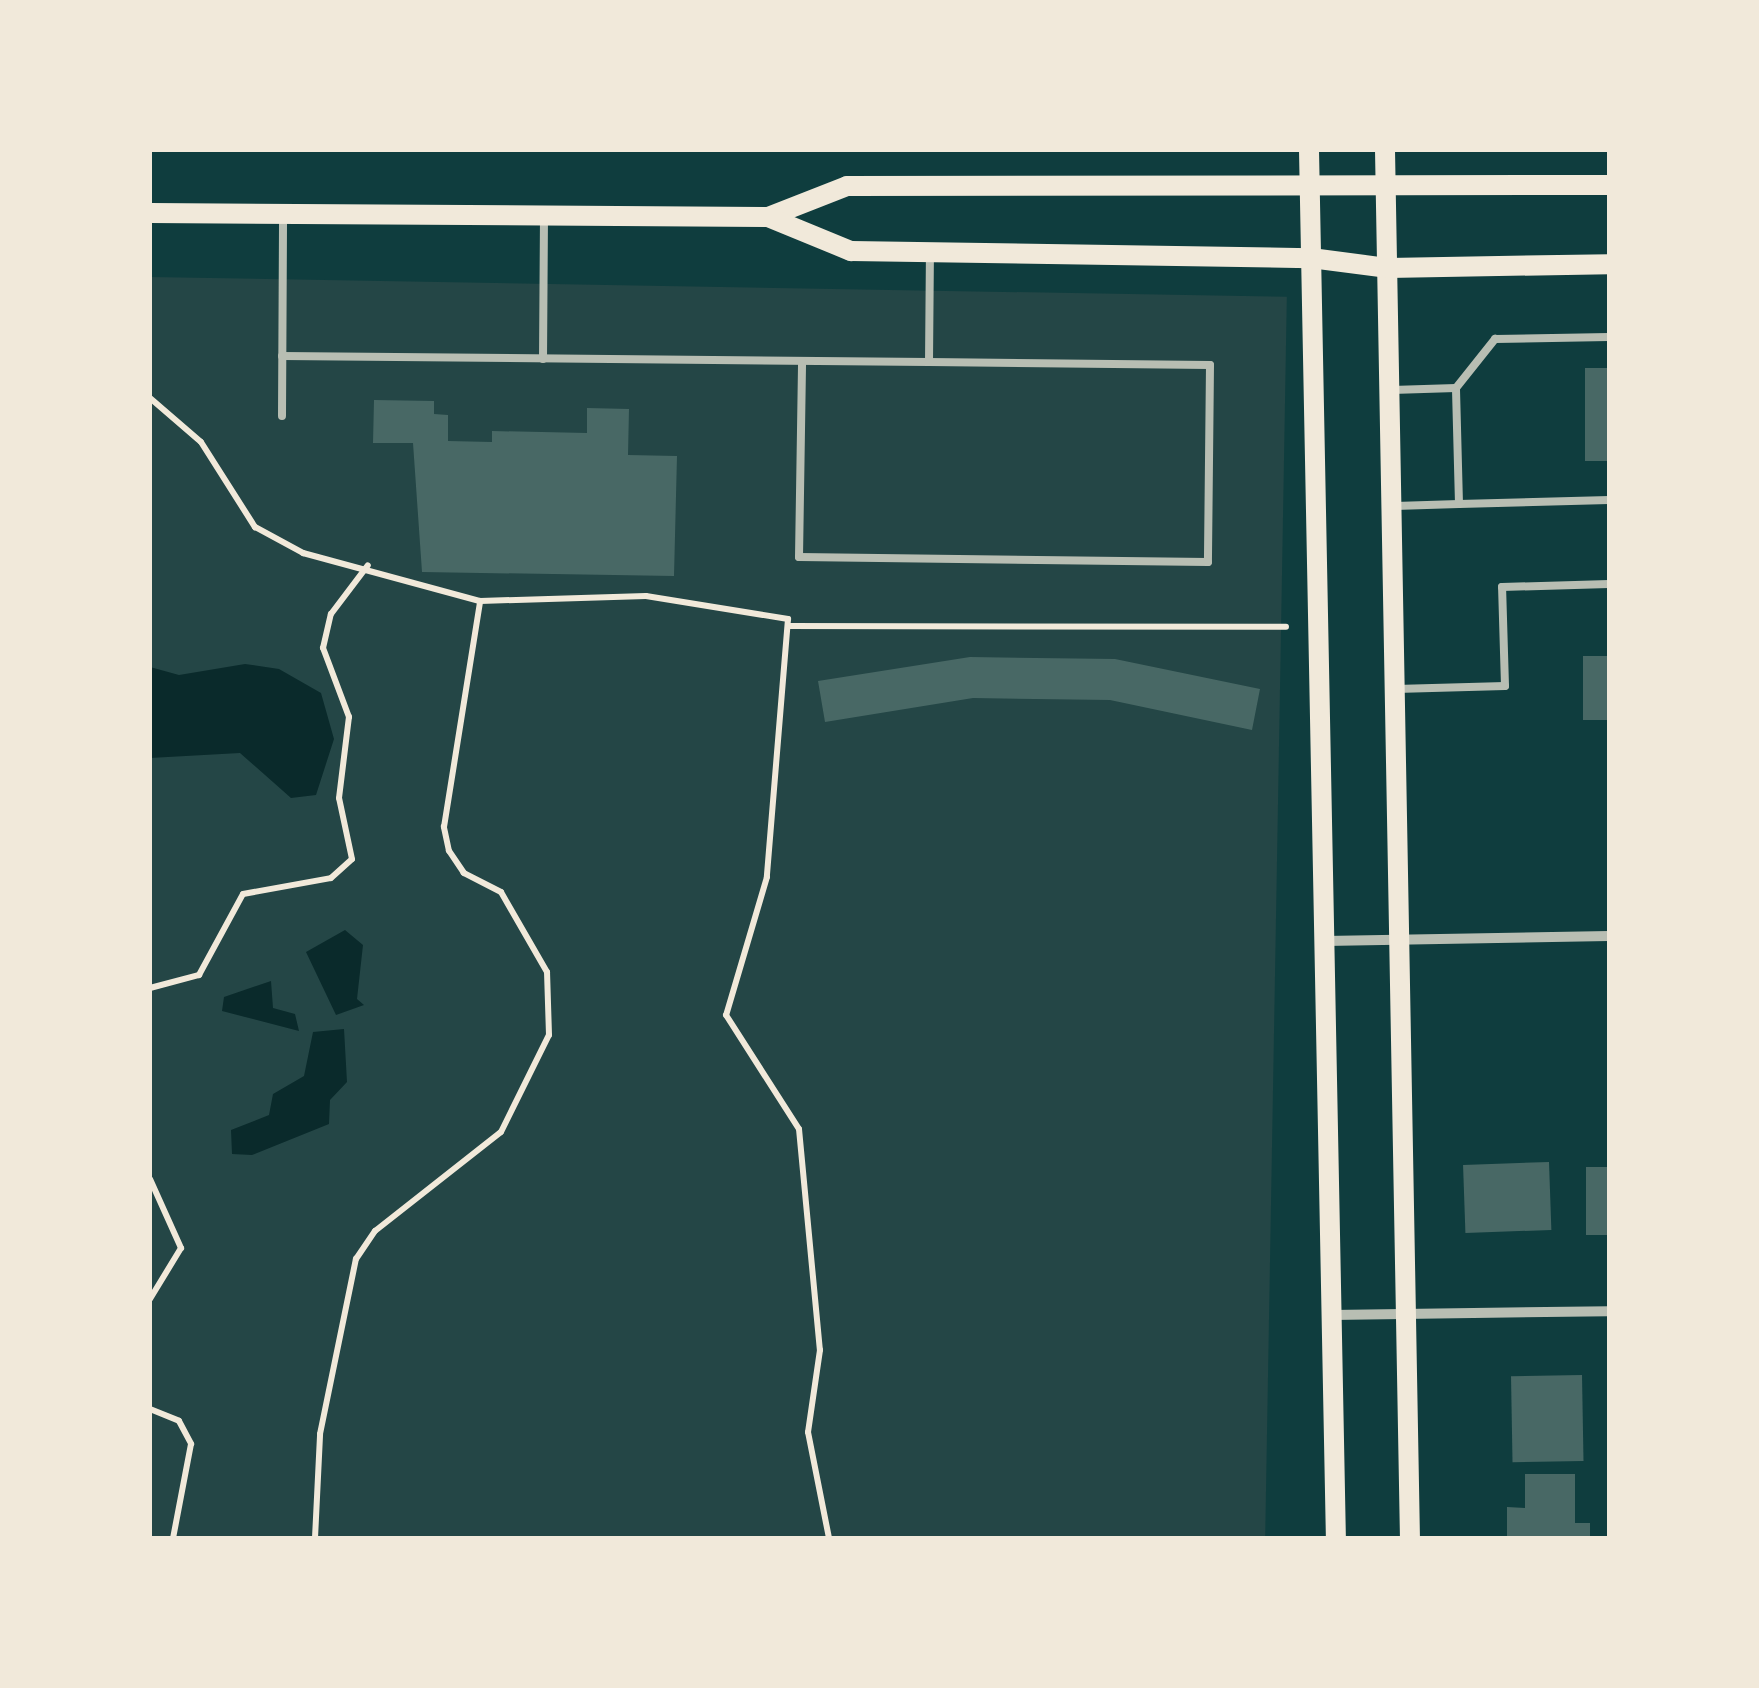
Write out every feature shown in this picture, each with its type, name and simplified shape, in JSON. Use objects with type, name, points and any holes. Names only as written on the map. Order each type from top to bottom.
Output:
[{"type":"main road","points":[[1309,150],[1336,1538]]},
{"type":"main road","points":[[1384,150],[1402,1314],[1410,1538]]},
{"type":"main road","points":[[150,213],[768,217],[848,186],[1310,189],[1609,185]]},
{"type":"main road","points":[[768,217],[851,251],[1311,258],[1388,268],[1609,264]]},
{"type":"street","points":[[1325,941],[1609,936]]},
{"type":"street","points":[[1331,1314],[1609,1310]]},
{"type":"lane","points":[[282,416],[283,214]]},
{"type":"lane","points":[[543,358],[544,216]]},
{"type":"lane","points":[[929,362],[930,252]]},
{"type":"lane","points":[[1459,504],[1456,388],[1495,339],[1609,337]]},
{"type":"lane","points":[[282,356],[543,358],[1210,365],[1208,562],[800,556],[802,361]]},
{"type":"lane","points":[[1390,390],[1456,388]]},
{"type":"lane","points":[[1392,506],[1609,500]]},
{"type":"lane","points":[[1394,689],[1505,686],[1502,586],[1609,584]]},
{"type":"path","points":[[150,398],[201,442],[255,527],[277,544],[368,565],[480,601],[646,596],[760,609],[790,626],[1286,628]]},
{"type":"path","points":[[150,988],[199,976],[243,894],[330,878],[352,859],[338,798],[349,717],[323,648],[331,614],[368,565]]},
{"type":"path","points":[[315,1538],[320,1434],[356,1260],[390,1219],[501,1132],[549,1035],[547,972],[501,892],[464,873],[449,851],[444,828],[480,601]]},
{"type":"path","points":[[790,626],[767,877],[726,1015],[799,1128],[820,1350],[808,1432],[829,1538]]},
{"type":"path","points":[[150,1179],[181,1248],[150,1299]]},
{"type":"path","points":[[150,1409],[179,1421],[191,1444],[174,1538]]},
{"type":"shaded area","points":[[150,277],[1287,297],[1265,1538],[150,1538]]},
{"type":"shaded area","points":[[245,664],[279,669],[321,693],[334,739],[316,795],[291,798],[240,753],[150,758],[150,667],[179,675]]},
{"type":"shaded area","points":[[345,930],[363,945],[357,999],[364,1005],[336,1015],[306,952]]},
{"type":"shaded area","points":[[271,981],[273,1008],[295,1014],[299,1031],[222,1011],[224,997]]},
{"type":"shaded area","points":[[344,1029],[347,1082],[330,1100],[329,1124],[252,1155],[232,1154],[231,1130],[269,1115],[273,1094],[304,1076],[313,1032]]},
{"type":"building","points":[[1585,368],[1609,368],[1609,461],[1585,461]]},
{"type":"building","points":[[374,400],[434,401],[434,414],[448,415],[448,441],[492,442],[492,431],[587,433],[587,408],[629,409],[628,455],[677,456],[674,576],[422,572],[413,443],[373,443]]},
{"type":"building","points":[[1583,656],[1609,656],[1609,720],[1583,720]]},
{"type":"building","points":[[970,657],[1115,659],[1260,689],[1252,730],[1110,700],[973,698],[825,722],[818,681]]},
{"type":"building","points":[[1549,1162],[1551,1230],[1465,1233],[1463,1165]]},
{"type":"building","points":[[1586,1167],[1609,1167],[1609,1235],[1586,1235]]},
{"type":"building","points":[[1582,1375],[1584,1461],[1513,1462],[1511,1376]]},
{"type":"building","points":[[1525,1474],[1575,1474],[1575,1523],[1590,1523],[1590,1538],[1507,1538],[1507,1507],[1525,1508]]}]
